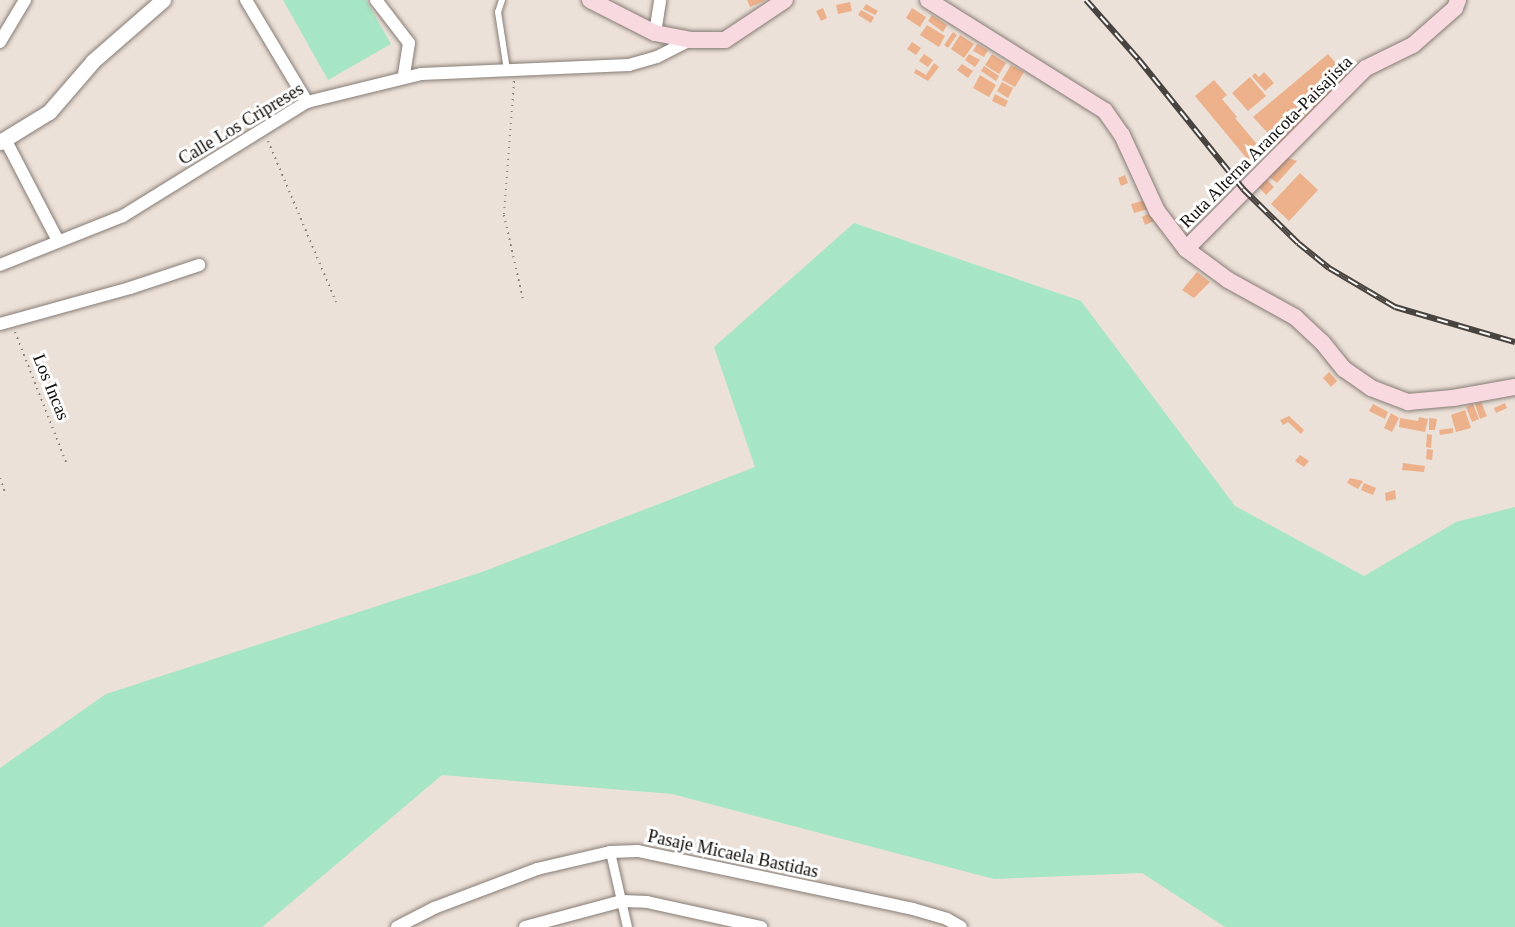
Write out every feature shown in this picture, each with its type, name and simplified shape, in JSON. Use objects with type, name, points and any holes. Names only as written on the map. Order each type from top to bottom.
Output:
[{"type":"main road","points":[[590,0],[655,33],[690,40],[725,40],[786,0]]},
{"type":"main road","points":[[928,0],[1105,111],[1122,135],[1157,212],[1186,249],[1228,280],[1295,317],[1322,342],[1344,369],[1371,388],[1408,402],[1453,398],[1515,387]]},
{"type":"main road","name":"Ruta Alterna Arancota-Paisajista","points":[[1186,249],[1366,68],[1413,45],[1455,8],[1458,0]]},
{"type":"street","points":[[0,42],[25,0]]},
{"type":"street","points":[[58,242],[3,140],[49,112],[93,61],[163,0]]},
{"type":"street","points":[[246,0],[307,102]]},
{"type":"street","points":[[376,0],[409,43],[404,76]]},
{"type":"street","points":[[655,33],[660,0]]},
{"type":"street","name":"Calle Los Cripreses","points":[[0,265],[123,216],[307,102],[404,76],[629,65],[657,57],[690,40]]},
{"type":"street","points":[[5,322],[130,288],[200,265]]},
{"type":"street","points":[[610,852],[627,927]]},
{"type":"street","name":"Pasaje Micaela Bastidas","points":[[397,927],[434,908],[537,869],[610,852],[638,852],[913,909],[947,919],[961,927]]},
{"type":"street","points":[[525,927],[622,902],[647,902],[761,927]]},
{"type":"lane","points":[[502,0],[498,12],[511,72]]},
{"type":"path","points":[[511,72],[504,215],[523,299]]},
{"type":"path","points":[[263,130],[336,302]]},
{"type":"path","name":"Los Incas","points":[[5,322],[66,462]]},
{"type":"path","points":[[0,478],[6,495]]},
{"type":"green space","points":[[283,0],[366,0],[391,44],[328,80]]},
{"type":"green space","points":[[854,223],[1081,301],[1235,506],[1364,576],[1456,522],[1515,507],[1515,927],[1225,927],[1142,873],[994,879],[672,794],[442,775],[262,927],[0,927],[0,768],[106,694],[482,572],[755,467],[714,347]]},
{"type":"building","points":[[747,0],[766,0],[750,7]]},
{"type":"building","points":[[850,2],[852,11],[838,14],[836,5]]},
{"type":"building","points":[[866,4],[878,11],[875,15],[863,9]]},
{"type":"building","points":[[823,8],[827,18],[821,21],[816,11]]},
{"type":"building","points":[[912,8],[926,17],[920,27],[906,18]]},
{"type":"building","points":[[861,10],[874,17],[871,23],[858,15]]},
{"type":"building","points":[[932,15],[947,25],[943,32],[928,21]]},
{"type":"building","points":[[927,25],[945,36],[939,47],[920,35]]},
{"type":"building","points":[[953,32],[957,35],[948,48],[944,45]]},
{"type":"building","points":[[960,35],[974,44],[964,58],[951,49]]},
{"type":"building","points":[[912,42],[921,48],[916,55],[907,49]]},
{"type":"building","points":[[977,44],[988,50],[984,57],[973,51]]},
{"type":"building","points":[[924,54],[933,60],[928,67],[919,61]]},
{"type":"building","points":[[969,54],[980,60],[975,67],[965,60]]},
{"type":"building","points":[[992,54],[1006,63],[999,74],[985,65]]},
{"type":"building","points":[[1328,54],[1347,76],[1279,145],[1253,117]]},
{"type":"building","points":[[934,63],[939,67],[928,81],[914,73],[916,69],[926,75]]},
{"type":"building","points":[[962,64],[973,71],[968,78],[957,70]]},
{"type":"building","points":[[1011,65],[1024,72],[1015,87],[1002,80]]},
{"type":"building","points":[[984,66],[999,76],[996,81],[981,71]]},
{"type":"building","points":[[1264,72],[1274,83],[1265,91],[1252,76],[1255,73],[1259,77]]},
{"type":"building","points":[[980,75],[996,85],[989,97],[973,88]]},
{"type":"building","points":[[1250,77],[1266,96],[1248,111],[1232,93]]},
{"type":"building","points":[[1214,80],[1227,95],[1222,99],[1261,149],[1248,160],[1195,96]]},
{"type":"building","points":[[1002,82],[1013,88],[1008,98],[997,91]]},
{"type":"building","points":[[995,94],[1008,101],[1005,107],[992,101]]},
{"type":"building","points":[[1283,156],[1297,161],[1277,183],[1267,175]]},
{"type":"building","points":[[1300,173],[1318,190],[1289,221],[1271,204]]},
{"type":"building","points":[[1125,175],[1128,183],[1121,186],[1118,178]]},
{"type":"building","points":[[1264,177],[1274,187],[1266,195],[1257,185]]},
{"type":"building","points":[[1146,200],[1148,209],[1134,213],[1131,204]]},
{"type":"building","points":[[1150,213],[1154,221],[1145,225],[1142,217]]},
{"type":"building","points":[[1197,272],[1210,282],[1194,298],[1182,290]]},
{"type":"building","points":[[1329,372],[1337,381],[1331,387],[1323,378]]},
{"type":"building","points":[[1481,402],[1487,416],[1480,419],[1475,404]]},
{"type":"building","points":[[1505,403],[1507,408],[1496,413],[1494,408]]},
{"type":"building","points":[[1373,404],[1388,412],[1385,419],[1369,411]]},
{"type":"building","points":[[1473,404],[1479,419],[1472,422],[1466,407]]},
{"type":"building","points":[[1465,410],[1471,428],[1456,432],[1451,415]]},
{"type":"building","points":[[1391,413],[1399,418],[1392,432],[1384,428]]},
{"type":"building","points":[[1289,416],[1304,430],[1301,434],[1288,422],[1283,425],[1280,420]]},
{"type":"building","points":[[1419,417],[1428,419],[1425,432],[1399,427],[1400,418],[1418,421]]},
{"type":"building","points":[[1429,418],[1437,419],[1435,430],[1429,430]]},
{"type":"building","points":[[1453,428],[1453,433],[1440,435],[1439,430]]},
{"type":"building","points":[[1427,434],[1432,435],[1431,448],[1426,447]]},
{"type":"building","points":[[1427,449],[1433,450],[1432,460],[1426,459]]},
{"type":"building","points":[[1300,455],[1309,461],[1304,467],[1295,461]]},
{"type":"building","points":[[1403,463],[1425,466],[1424,472],[1402,470]]},
{"type":"building","points":[[1350,478],[1363,481],[1358,489],[1347,483]]},
{"type":"building","points":[[1364,483],[1376,488],[1373,495],[1361,490]]},
{"type":"building","points":[[1395,490],[1396,499],[1386,501],[1385,493]]},
{"type":"railway","points":[[1086,0],[1139,60],[1243,189],[1298,243],[1329,268],[1395,307],[1515,342]]}]
